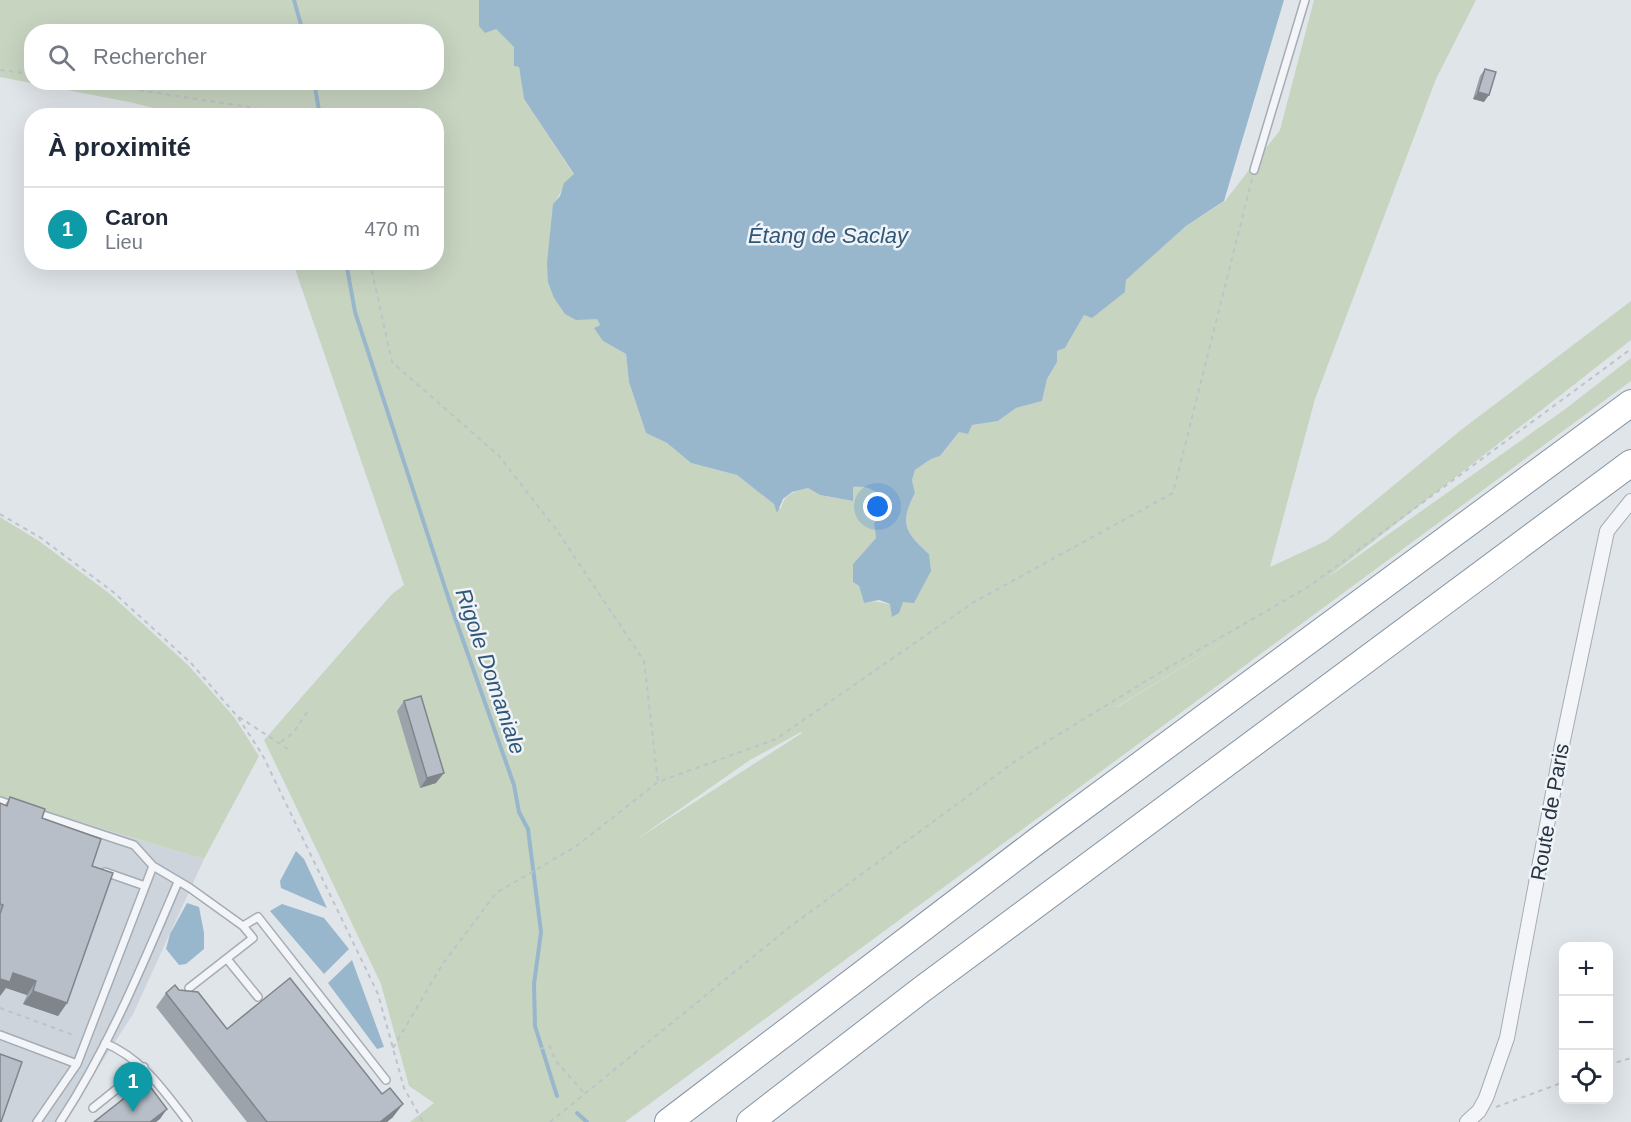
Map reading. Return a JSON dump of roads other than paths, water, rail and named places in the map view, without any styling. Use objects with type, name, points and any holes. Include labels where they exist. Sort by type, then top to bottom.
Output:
[{"type":"highway","points":[[668,1122],[1028,848],[1631,403]]},
{"type":"highway","points":[[750,1122],[921,990],[1631,463]]},
{"type":"street","name":"Route de Paris","points":[[1467,1122],[1479,1111],[1486,1098],[1507,1038],[1562,745],[1607,531],[1631,501]]},
{"type":"lane","points":[[1254,170],[1305,0]]},
{"type":"lane","points":[[0,801],[22,809]]},
{"type":"lane","points":[[34,812],[134,845],[153,866],[243,926],[253,938],[189,988]]},
{"type":"lane","points":[[37,1122],[77,1064],[153,866]]},
{"type":"lane","points":[[94,868],[145,886]]},
{"type":"lane","points":[[60,1122],[84,1086],[178,882]]},
{"type":"lane","points":[[243,926],[258,917],[386,1080]]},
{"type":"lane","points":[[227,959],[258,997]]},
{"type":"lane","points":[[0,1035],[77,1064]]},
{"type":"lane","points":[[105,1043],[124,1051],[144,1067],[188,1122]]},
{"type":"lane","points":[[93,1107],[144,1067]]},
{"type":"water","name":"Étang de Saclay","points":[[479,0],[1284,0],[1224,201],[1186,226],[1126,280],[1125,292],[1092,318],[1084,315],[1065,348],[1057,351],[1057,362],[1047,379],[1042,401],[1016,408],[998,421],[972,425],[968,434],[959,432],[940,456],[915,470],[912,480],[915,493],[907,513],[907,527],[914,540],[929,554],[931,571],[914,603],[903,602],[899,613],[892,617],[890,604],[879,600],[864,603],[859,586],[853,582],[853,564],[876,538],[874,523],[884,514],[886,503],[879,495],[868,488],[853,487],[853,501],[820,495],[808,488],[792,492],[783,499],[777,513],[774,504],[737,475],[691,463],[667,443],[646,433],[629,382],[626,354],[603,341],[594,328],[600,325],[597,319],[576,320],[565,314],[554,298],[548,282],[547,263],[553,204],[560,196],[564,183],[574,174],[524,99],[519,67],[514,66],[514,47],[496,29],[485,33],[479,26]]},
{"type":"water","points":[[296,851],[304,859],[327,908],[281,888],[280,881]]},
{"type":"water","points":[[187,903],[199,907],[204,933],[204,949],[186,964],[179,965],[166,949],[170,934]]},
{"type":"water","points":[[282,904],[324,918],[349,949],[324,974],[270,911]]},
{"type":"water","points":[[352,960],[384,1047],[377,1049],[328,983]]},
{"type":"waterway","name":"Rigole Domaniale","points":[[294,0],[301,24]]},
{"type":"waterway","name":"Rigole Domaniale","points":[[315,90],[319,108]]},
{"type":"waterway","name":"Rigole Domaniale","points":[[347,270],[355,312],[452,609],[514,785],[519,812],[528,829],[541,932],[534,984],[535,1026],[557,1096]]},
{"type":"waterway","name":"Rigole Domaniale","points":[[577,1113],[587,1122]]},
{"type":"place","name":"Caron","points":[[133,1112]]}]
